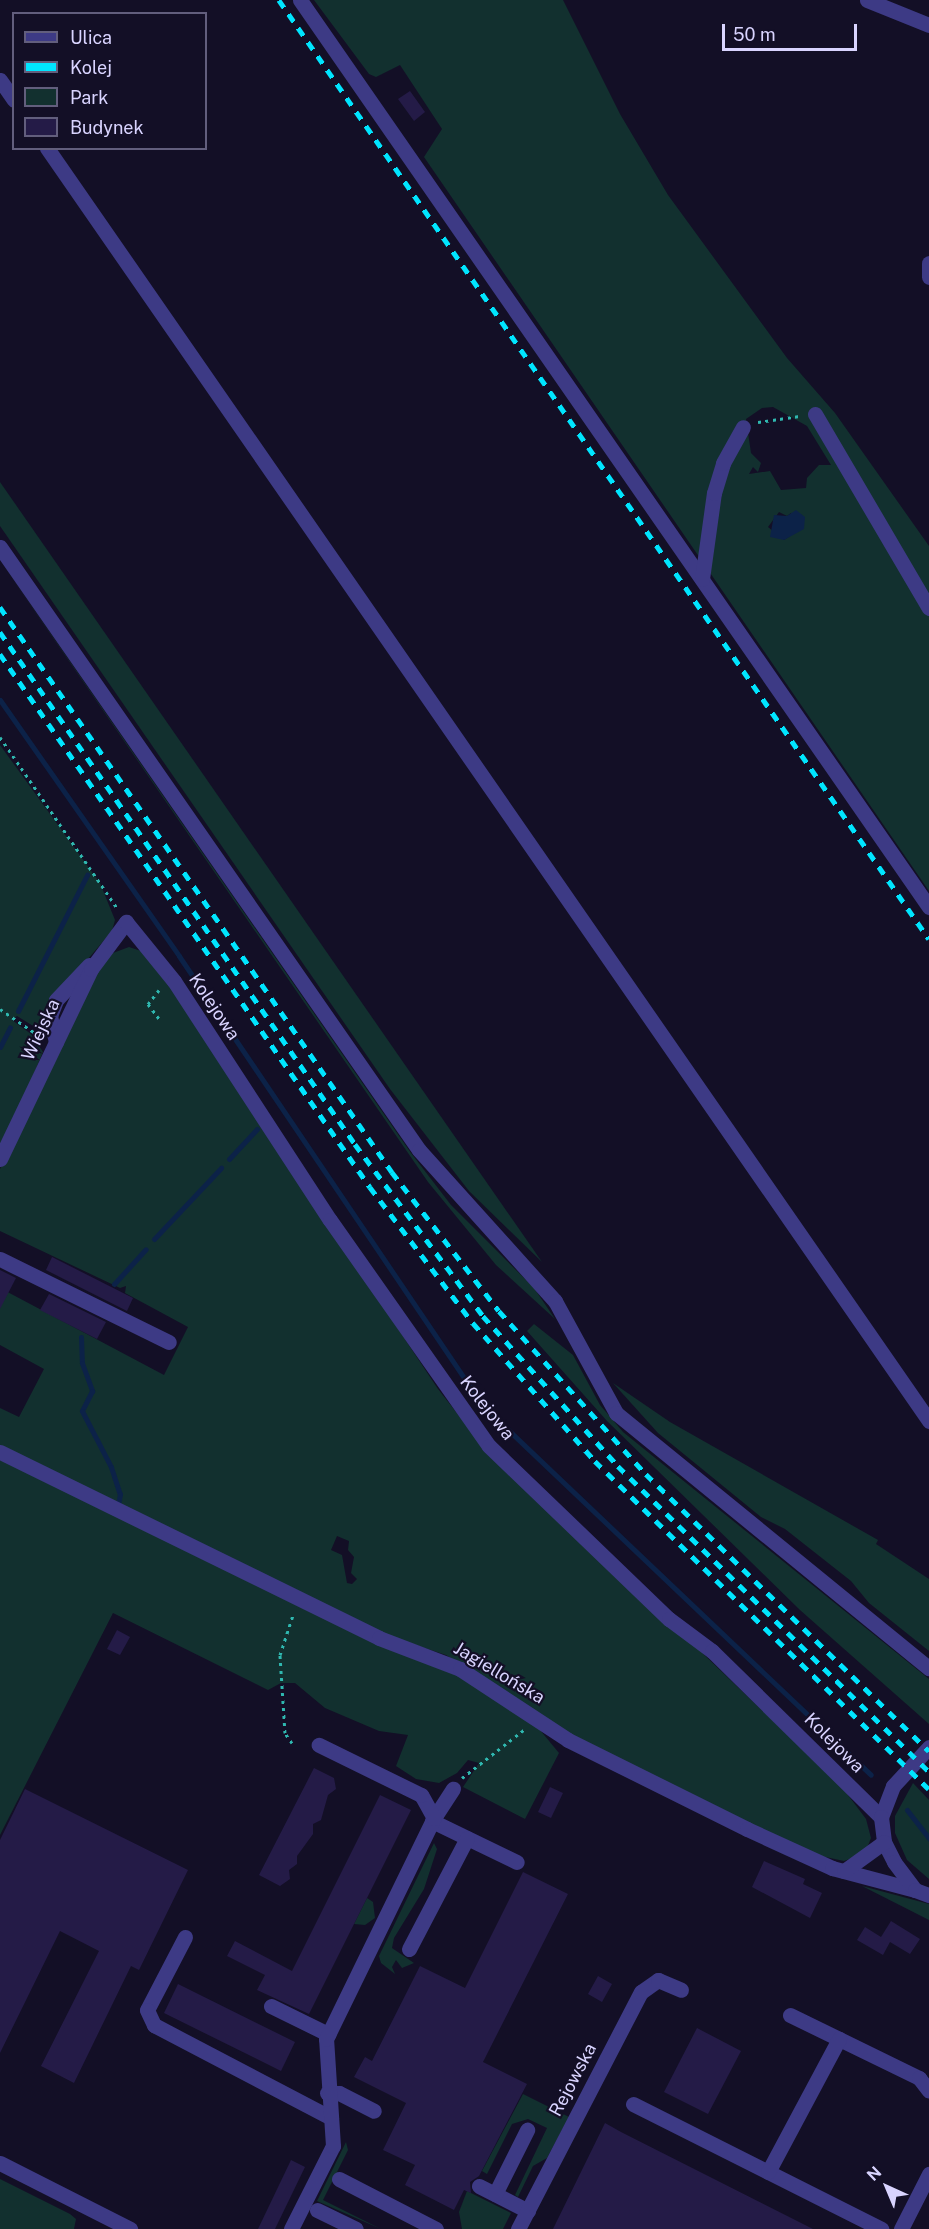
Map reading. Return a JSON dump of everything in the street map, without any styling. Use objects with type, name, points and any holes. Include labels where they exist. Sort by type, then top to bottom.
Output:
[{"type":"street","points":[[300,0],[929,907]]},
{"type":"street","points":[[867,0],[929,26]]},
{"type":"street","points":[[0,80],[12,97]]},
{"type":"street","points":[[48,150],[929,1421]]},
{"type":"street","points":[[929,263],[929,277]]},
{"type":"street","points":[[814,414],[929,608]]},
{"type":"street","points":[[702,579],[714,493],[723,463],[743,427]]},
{"type":"street","points":[[0,547],[413,1142],[452,1191],[555,1301],[616,1413],[929,1668]]},
{"type":"street","name":"Wiejska","points":[[0,1159],[55,1045],[82,978],[126,922]]},
{"type":"street","name":"Kolejowa","points":[[126,922],[174,981],[330,1220],[489,1446],[669,1619],[727,1665],[881,1817]]},
{"type":"street","points":[[109,944],[132,940],[147,948]]},
{"type":"street","points":[[0,1259],[169,1342]]},
{"type":"street","name":"Jagiellońska","points":[[0,1452],[299,1600],[460,1670],[539,1720],[645,1779],[844,1871],[922,1893]]},
{"type":"street","points":[[319,1745],[421,1795],[433,1819],[517,1862]]},
{"type":"street","points":[[922,1893],[884,1842],[881,1817],[886,1798],[898,1779],[929,1747]]},
{"type":"street","points":[[291,2229],[333,2145],[327,2093],[328,2034],[433,1819],[453,1789]]},
{"type":"street","points":[[409,1949],[467,1838]]},
{"type":"street","points":[[844,1871],[884,1842]]},
{"type":"street","points":[[185,1937],[147,2010],[154,2025],[331,2118]]},
{"type":"street","name":"Rejowska","points":[[518,2229],[641,1992],[658,1980],[681,1990]]},
{"type":"street","points":[[272,2006],[328,2034]]},
{"type":"street","points":[[790,2015],[919,2078],[929,2091]]},
{"type":"street","points":[[768,2172],[839,2039]]},
{"type":"street","points":[[327,2093],[339,2093],[374,2111]]},
{"type":"street","points":[[633,2104],[881,2229]]},
{"type":"street","points":[[495,2194],[527,2130]]},
{"type":"street","points":[[0,2163],[130,2229]]},
{"type":"street","points":[[901,2229],[929,2174]]},
{"type":"street","points":[[339,2180],[436,2229]]},
{"type":"street","points":[[479,2186],[528,2211]]},
{"type":"street","points":[[317,2210],[356,2229]]},
{"type":"path","points":[[743,427],[814,414]]},
{"type":"path","points":[[0,737],[103,883],[126,922]]},
{"type":"path","points":[[160,1020],[148,1004],[150,996],[174,981]]},
{"type":"path","points":[[0,1009],[55,1045]]},
{"type":"path","points":[[292,1743],[285,1733],[280,1655],[299,1600]]},
{"type":"path","points":[[453,1789],[470,1768],[539,1720]]},
{"type":"green space","points":[[314,0],[563,0],[620,114],[668,195],[787,358],[835,413],[929,546],[929,891],[424,157],[442,129],[400,65],[376,77],[369,74]],"holes":[[[773,407],[807,426],[831,465],[819,465],[807,478],[806,488],[781,490],[770,471],[749,474],[753,467],[758,472],[761,463],[751,453],[746,419],[762,408]],[[779,512],[787,516],[791,513],[790,536],[784,540],[768,527]]]},
{"type":"green space","points":[[0,482],[542,1262],[469,1191],[390,1089],[0,526]]},
{"type":"green space","points":[[0,561],[411,1153],[451,1205],[534,1288],[555,1319],[496,1265],[428,1182]]},
{"type":"green space","points":[[0,745],[100,883],[115,920],[112,931],[50,1003],[38,1029],[17,1016],[12,1020],[31,1034],[43,1052],[0,1153]]},
{"type":"green space","points":[[129,947],[144,952],[161,972],[438,1389],[471,1431],[842,1787],[866,1819],[871,1838],[865,1853],[844,1861],[816,1855],[600,1754],[446,1655],[379,1633],[0,1445],[0,1408],[19,1417],[44,1369],[0,1345],[0,1288],[164,1375],[188,1327],[125,1293],[126,1286],[120,1288],[0,1231],[0,1169],[105,956]],"holes":[[[337,1536],[349,1541],[348,1550],[354,1557],[351,1573],[357,1579],[352,1584],[347,1583],[342,1555],[331,1550]]]},
{"type":"green space","points":[[534,1324],[573,1355],[600,1405],[623,1432],[929,1679],[929,1724],[800,1610],[607,1421],[527,1331]]},
{"type":"green space","points":[[613,1383],[670,1422],[878,1540],[876,1544],[929,1579],[929,1651],[869,1603],[851,1581],[785,1529],[761,1517],[658,1433]]},
{"type":"green space","points":[[0,1460],[442,1664],[530,1718],[559,1753],[525,1819],[463,1787],[479,1763],[468,1760],[457,1773],[439,1783],[416,1779],[396,1766],[408,1735],[379,1731],[325,1708],[295,1683],[281,1683],[268,1690],[113,1613],[0,1835]]},
{"type":"green space","points":[[913,1783],[929,1800],[929,1879],[907,1860],[895,1833],[895,1816]]},
{"type":"green space","points":[[434,1843],[437,1849],[424,1889],[394,1938],[392,1948],[414,1963],[402,1968],[396,1960],[392,1967],[395,1974],[381,1963],[379,1956]]},
{"type":"green space","points":[[862,1886],[929,1904],[929,1920]]},
{"type":"green space","points":[[367,1898],[373,1902],[375,1918],[365,1925],[354,1924]]},
{"type":"green space","points":[[523,2094],[569,2117],[547,2158],[533,2166],[518,2197],[515,2195],[547,2128],[528,2119],[512,2124],[487,2174],[482,2171]]},
{"type":"green space","points":[[346,2142],[348,2150],[323,2200],[381,2229],[317,2201]]},
{"type":"green space","points":[[0,2179],[70,2214],[76,2219],[74,2229],[0,2229]]},
{"type":"green space","points":[[467,2191],[511,2213],[503,2229],[462,2229],[459,2212]]},
{"type":"water","points":[[796,510],[805,517],[804,529],[784,540],[770,537],[774,515],[787,516]]},
{"type":"building","points":[[410,91],[425,112],[414,121],[398,99]]},
{"type":"building","points":[[52,1257],[133,1298],[127,1311],[46,1270]]},
{"type":"building","points":[[0,1270],[16,1278],[0,1309]]},
{"type":"building","points":[[49,1294],[106,1322],[97,1339],[40,1310]]},
{"type":"building","points":[[117,1630],[130,1637],[120,1655],[107,1649]]},
{"type":"building","points":[[314,1768],[334,1778],[336,1789],[328,1795],[321,1820],[313,1824],[313,1834],[297,1856],[297,1864],[289,1870],[290,1879],[280,1886],[259,1875]]},
{"type":"building","points":[[550,1787],[563,1793],[551,1818],[538,1812]]},
{"type":"building","points":[[25,1789],[188,1870],[139,1970],[131,1966],[74,2083],[41,2066],[99,1951],[60,1931],[0,2053],[0,1840]]},
{"type":"building","points":[[380,1795],[411,1810],[309,2014],[257,1990],[265,1975],[227,1956],[235,1941],[292,1971]]},
{"type":"building","points":[[764,1861],[805,1879],[803,1884],[822,1893],[810,1918],[752,1887]]},
{"type":"building","points":[[523,1872],[568,1894],[483,2062],[527,2084],[479,2176],[470,2182],[471,2193],[464,2190],[454,2210],[405,2185],[415,2165],[383,2150],[406,2103],[354,2077],[365,2057],[372,2061],[420,1966],[465,1988]]},
{"type":"building","points":[[891,1921],[920,1939],[910,1954],[890,1942],[883,1955],[857,1940],[865,1927],[881,1937]]},
{"type":"building","points":[[598,1976],[612,1984],[602,2002],[588,1994]]},
{"type":"building","points":[[178,1984],[295,2042],[281,2071],[164,2013]]},
{"type":"building","points":[[697,2028],[741,2051],[708,2114],[664,2092]]},
{"type":"building","points":[[605,2123],[621,2132],[813,2229],[553,2229]]},
{"type":"building","points":[[291,2160],[305,2167],[275,2229],[258,2229]]},
{"type":"waterway","points":[[0,700],[179,956],[483,1406],[871,1775]]},
{"type":"waterway","points":[[18,1011],[87,875]]},
{"type":"waterway","points":[[0,1047],[10,1027]]},
{"type":"waterway","points":[[229,1159],[257,1129]]},
{"type":"waterway","points":[[154,1239],[221,1168]]},
{"type":"waterway","points":[[114,1284],[146,1249]]},
{"type":"waterway","points":[[81,1337],[82,1363],[92,1391],[82,1411],[111,1467],[120,1494],[118,1505]]},
{"type":"waterway","points":[[907,1810],[929,1838]]},
{"type":"railway","points":[[279,0],[929,939]]},
{"type":"railway","points":[[0,607],[392,1172],[499,1311],[646,1474],[929,1751]]},
{"type":"railway","points":[[0,632],[355,1144],[483,1316],[618,1466],[929,1772]]},
{"type":"railway","points":[[0,654],[370,1187],[473,1323],[595,1461],[929,1789]]}]
